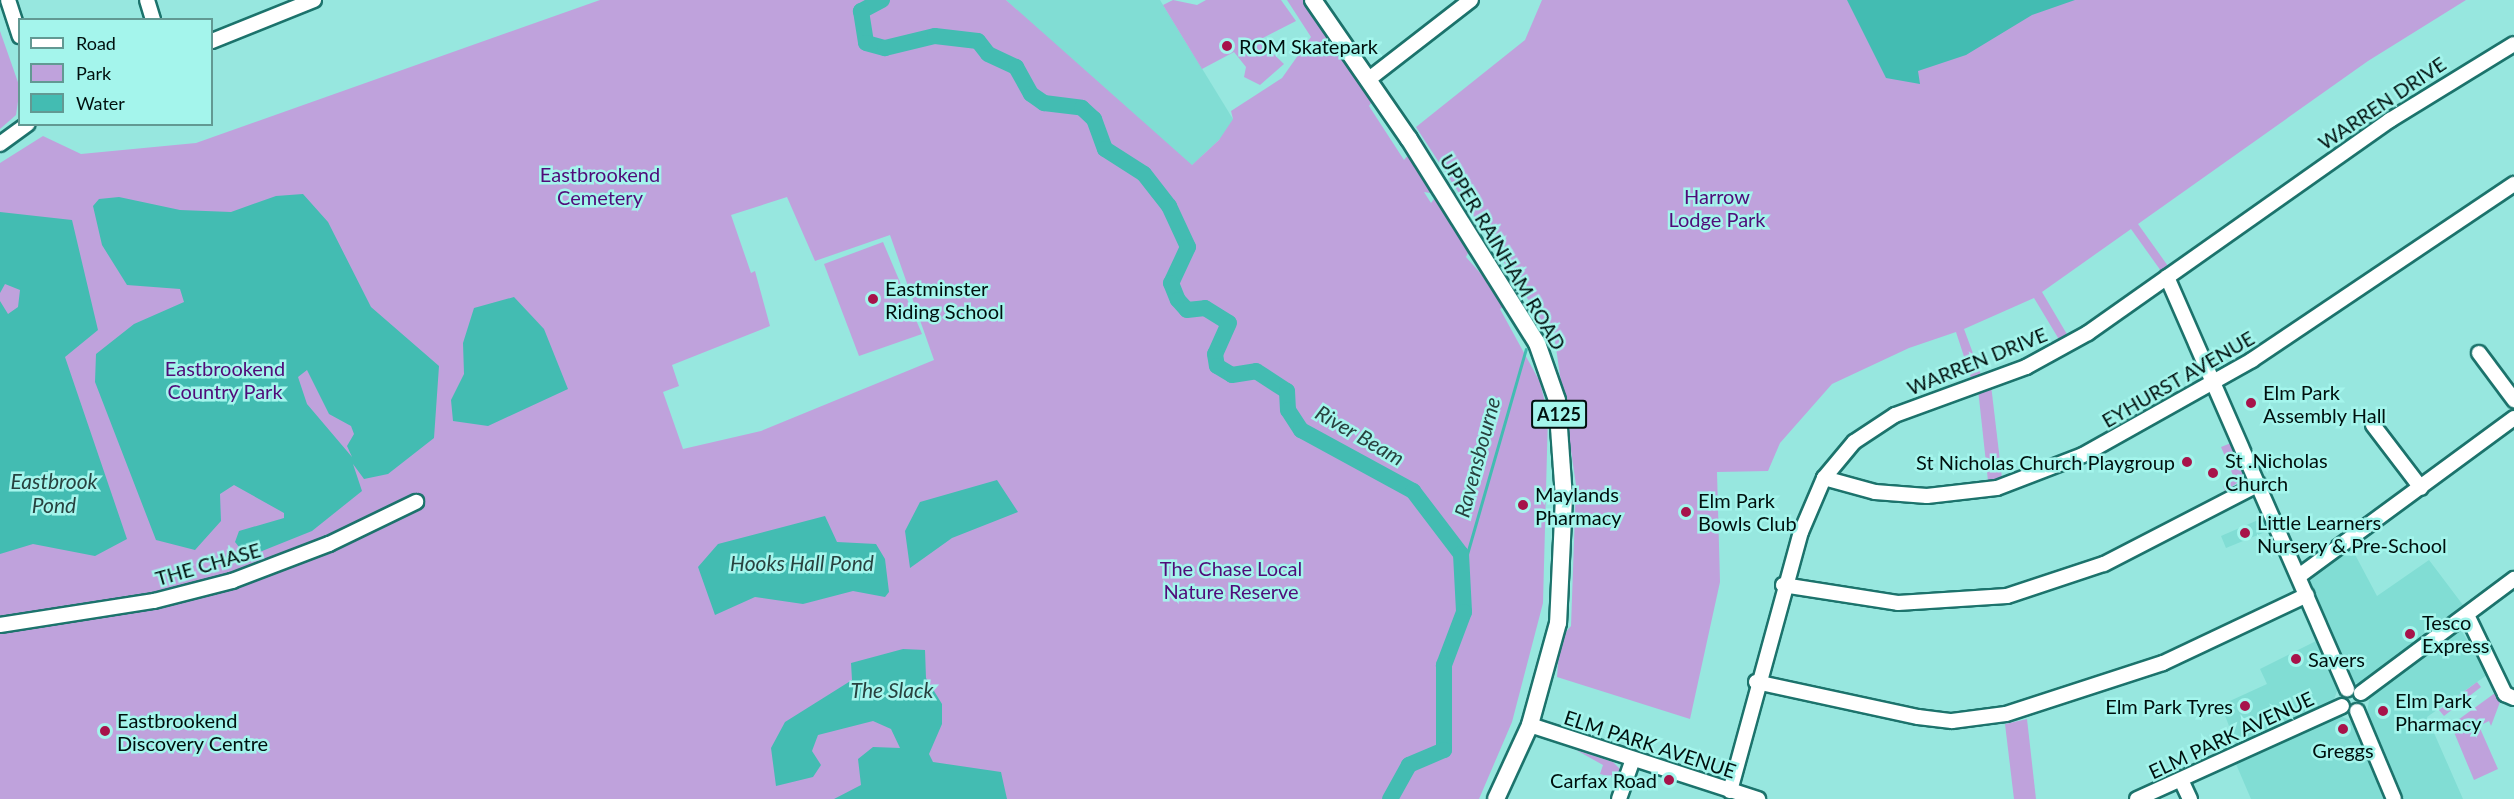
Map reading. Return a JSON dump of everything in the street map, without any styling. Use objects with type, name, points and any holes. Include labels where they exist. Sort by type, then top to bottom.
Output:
[{"type":"main road","name":"UPPER RAINHAM ROAD","points":[[1312,0],[1369,79],[1538,343],[1557,400],[1564,478],[1562,576],[1558,623],[1530,725],[1496,799]]},
{"type":"street","points":[[8,0],[18,30]]},
{"type":"street","points":[[147,0],[152,18]]},
{"type":"street","points":[[213,41],[314,0]]},
{"type":"street","points":[[1369,79],[1471,0]]},
{"type":"street","name":"WARREN DRIVE","points":[[1730,791],[1756,682],[1783,585],[1824,478],[1870,429],[1913,407],[2026,367],[2088,333],[2448,81],[2514,44]]},
{"type":"street","points":[[0,144],[25,126]]},
{"type":"street","name":"EYHURST AVENUE","points":[[1824,478],[1875,492],[1927,496],[1997,488],[2083,455],[2215,382],[2514,184]]},
{"type":"street","points":[[2167,277],[2215,382],[2347,689],[2342,706],[2357,711],[2391,793]]},
{"type":"street","points":[[2479,352],[2514,400]]},
{"type":"street","points":[[2299,576],[2514,418]]},
{"type":"street","points":[[2373,426],[2421,488]]},
{"type":"street","points":[[1783,585],[1898,603],[2007,596],[2104,564],[2259,484]]},
{"type":"street","name":"THE CHASE","points":[[0,625],[154,601],[232,581],[329,544],[416,502]]},
{"type":"street","points":[[2361,693],[2514,579]]},
{"type":"street","points":[[1756,682],[1918,717],[1952,721],[2006,714],[2163,663],[2307,595]]},
{"type":"street","points":[[2467,615],[2505,694],[2514,698]]},
{"type":"street","points":[[2347,689],[2361,693]]},
{"type":"street","points":[[2357,711],[2363,703],[2361,693]]},
{"type":"street","name":"ELM PARK AVENUE","points":[[2137,799],[2182,782],[2342,706]]},
{"type":"street","name":"ELM PARK AVENUE","points":[[1530,725],[1758,799]]},
{"type":"street","points":[[1619,799],[1633,759]]},
{"type":"street","points":[[2182,782],[2190,799]]},
{"type":"shaded area","points":[[1006,0],[1160,0],[1236,124],[1189,168]]},
{"type":"shaded area","name":"Little Learners Nursery & Pre-School","points":[[2265,517],[2270,530],[2226,548],[2221,536]]},
{"type":"shaded area","points":[[2351,547],[2377,596],[2429,560],[2466,609],[2364,685],[2350,682],[2308,585],[2309,578]]},
{"type":"shaded area","points":[[2460,628],[2487,675],[2427,717],[2463,799],[2401,799],[2366,719],[2370,694]]},
{"type":"shaded area","points":[[2320,639],[2339,686],[2332,705],[2237,747],[2221,705],[2267,684],[2260,669]]},
{"type":"shaded area","points":[[2338,715],[2354,722],[2388,799],[2251,799],[2236,764]]},
{"type":"green space","points":[[600,0],[1006,0],[1192,165],[1219,140],[1233,119],[1231,111],[1282,78],[1311,37],[1287,0],[1304,0],[1330,38],[1318,55],[1339,42],[1375,97],[1369,106],[1404,160],[1409,154],[1436,194],[1424,192],[1431,203],[1438,194],[1471,247],[1466,257],[1496,291],[1504,306],[1500,309],[1540,382],[1548,415],[1543,603],[1512,722],[1479,799],[0,799],[0,163],[43,136],[81,154],[196,143]],"holes":[[[787,197],[815,261],[890,235],[934,360],[761,431],[683,449],[663,392],[679,386],[672,365],[770,326],[755,271],[751,273],[731,215]]]},
{"type":"green space","name":"ROM Skatepark","points":[[1173,0],[1197,5],[1206,0],[1281,0],[1296,21],[1259,40],[1284,64],[1260,85],[1244,77],[1246,67],[1234,52],[1202,69],[1163,5]]},
{"type":"green space","name":"Harrow Lodge Park","points":[[1542,0],[2466,0],[2368,61],[2138,224],[2168,266],[2161,271],[2131,229],[2042,292],[2068,336],[2060,341],[2034,298],[1964,329],[1981,375],[1971,378],[1956,332],[1909,348],[1832,384],[1780,443],[1768,471],[1717,472],[1720,582],[1690,719],[1557,677],[1560,639],[1571,626],[1576,485],[1555,341],[1416,127],[1525,40]]},
{"type":"green space","points":[[0,31],[18,82],[18,102],[16,115],[0,129]]},
{"type":"green space","name":"Eastminster Riding School","points":[[883,242],[922,334],[859,356],[824,264]]},
{"type":"green space","points":[[1991,385],[2002,478],[1988,481],[1978,389]]},
{"type":"green space","points":[[2231,443],[2246,476],[2225,492],[2223,486],[2235,480],[2221,447]]},
{"type":"green space","points":[[2477,682],[2481,687],[2444,716],[2439,710]]},
{"type":"green space","points":[[2495,693],[2500,702],[2491,726],[2489,721],[2479,726],[2498,769],[2474,780],[2451,725]]},
{"type":"green space","points":[[2027,719],[2036,799],[2014,799],[2005,724]]},
{"type":"green space","points":[[1576,750],[1613,762],[1620,769],[1619,779],[1600,774],[1603,765]]},
{"type":"water","points":[[1847,0],[2075,0],[2032,15],[1966,55],[1918,71],[1920,84],[1886,78]]},
{"type":"water","points":[[303,194],[328,222],[371,307],[439,366],[434,438],[388,474],[364,479],[353,464],[362,491],[312,531],[247,557],[235,542],[239,531],[284,518],[284,513],[234,485],[220,494],[221,521],[195,550],[156,540],[95,382],[96,354],[134,324],[184,302],[180,289],[127,285],[102,245],[93,206],[99,199],[119,197],[180,210],[231,212],[276,196]],"holes":[[[307,370],[329,414],[351,426],[354,434],[347,446],[352,457],[307,404],[298,377]]]},
{"type":"water","name":"Eastbrook Pond","points":[[0,212],[72,220],[98,330],[65,357],[127,539],[95,556],[33,544],[0,554],[0,301],[8,314],[18,307],[20,290],[5,284],[0,293]]},
{"type":"water","points":[[514,297],[544,329],[568,389],[488,426],[453,421],[451,400],[464,374],[463,343],[474,308]]},
{"type":"water","points":[[997,480],[1018,512],[952,538],[910,568],[905,531],[920,502]]},
{"type":"water","name":"Hooks Hall Pond","points":[[825,516],[837,542],[876,544],[885,559],[889,592],[885,597],[853,591],[803,604],[755,597],[715,615],[698,567],[718,544]]},
{"type":"water","name":"The Slack","points":[[903,649],[925,650],[926,678],[942,704],[942,724],[929,754],[933,762],[1001,772],[1007,799],[834,799],[861,785],[858,759],[873,747],[900,748],[891,729],[873,721],[818,735],[812,751],[821,765],[813,777],[776,786],[771,748],[785,722],[852,680],[851,663]]},
{"type":"waterway","name":"River Beam","points":[[882,0],[861,11],[866,43],[885,48],[935,36],[978,41],[988,54],[1016,67],[1031,94],[1044,103],[1082,108],[1094,119],[1105,149],[1144,174],[1169,206],[1188,247],[1171,283],[1178,300],[1187,310],[1205,308],[1229,323],[1215,354],[1217,366],[1232,375],[1256,371],[1287,391],[1288,410],[1301,430],[1413,491],[1461,554],[1464,612],[1444,665],[1444,750],[1409,765],[1390,799]]},
{"type":"waterway","name":"Ravensbourne","points":[[1461,575],[1526,349]]},
{"type":"place","name":"ROM Skatepark","points":[[1227,46]]},
{"type":"place","name":"Eastminster Riding School","points":[[873,299]]},
{"type":"place","name":"Elm Park Assembly Hall","points":[[2251,403]]},
{"type":"place","name":"St Nicholas Church Playgroup","points":[[2187,462]]},
{"type":"place","name":"St .Nicholas Church","points":[[2213,473]]},
{"type":"place","name":"Maylands Pharmacy","points":[[1523,505]]},
{"type":"place","name":"Elm Park Bowls Club","points":[[1686,512]]},
{"type":"place","name":"Little Learners Nursery & Pre-School","points":[[2245,533]]},
{"type":"place","name":"Tesco Express","points":[[2410,634]]},
{"type":"place","name":"Savers","points":[[2296,659]]},
{"type":"place","name":"Elm Park Tyres","points":[[2245,706]]},
{"type":"place","name":"Elm Park Pharmacy","points":[[2383,711]]},
{"type":"place","name":"Greggs","points":[[2343,729]]},
{"type":"place","name":"Eastbrookend Discovery Centre","points":[[105,731]]},
{"type":"place","name":"Carfax Road","points":[[1669,780]]},
{"type":"park label","name":"Eastbrookend Cemetery","points":[[600,186]]},
{"type":"park label","name":"Eastbrookend Country Park","points":[[225,380]]},
{"type":"park label","name":"The Chase Local Nature Reserve","points":[[1231,580]]}]
